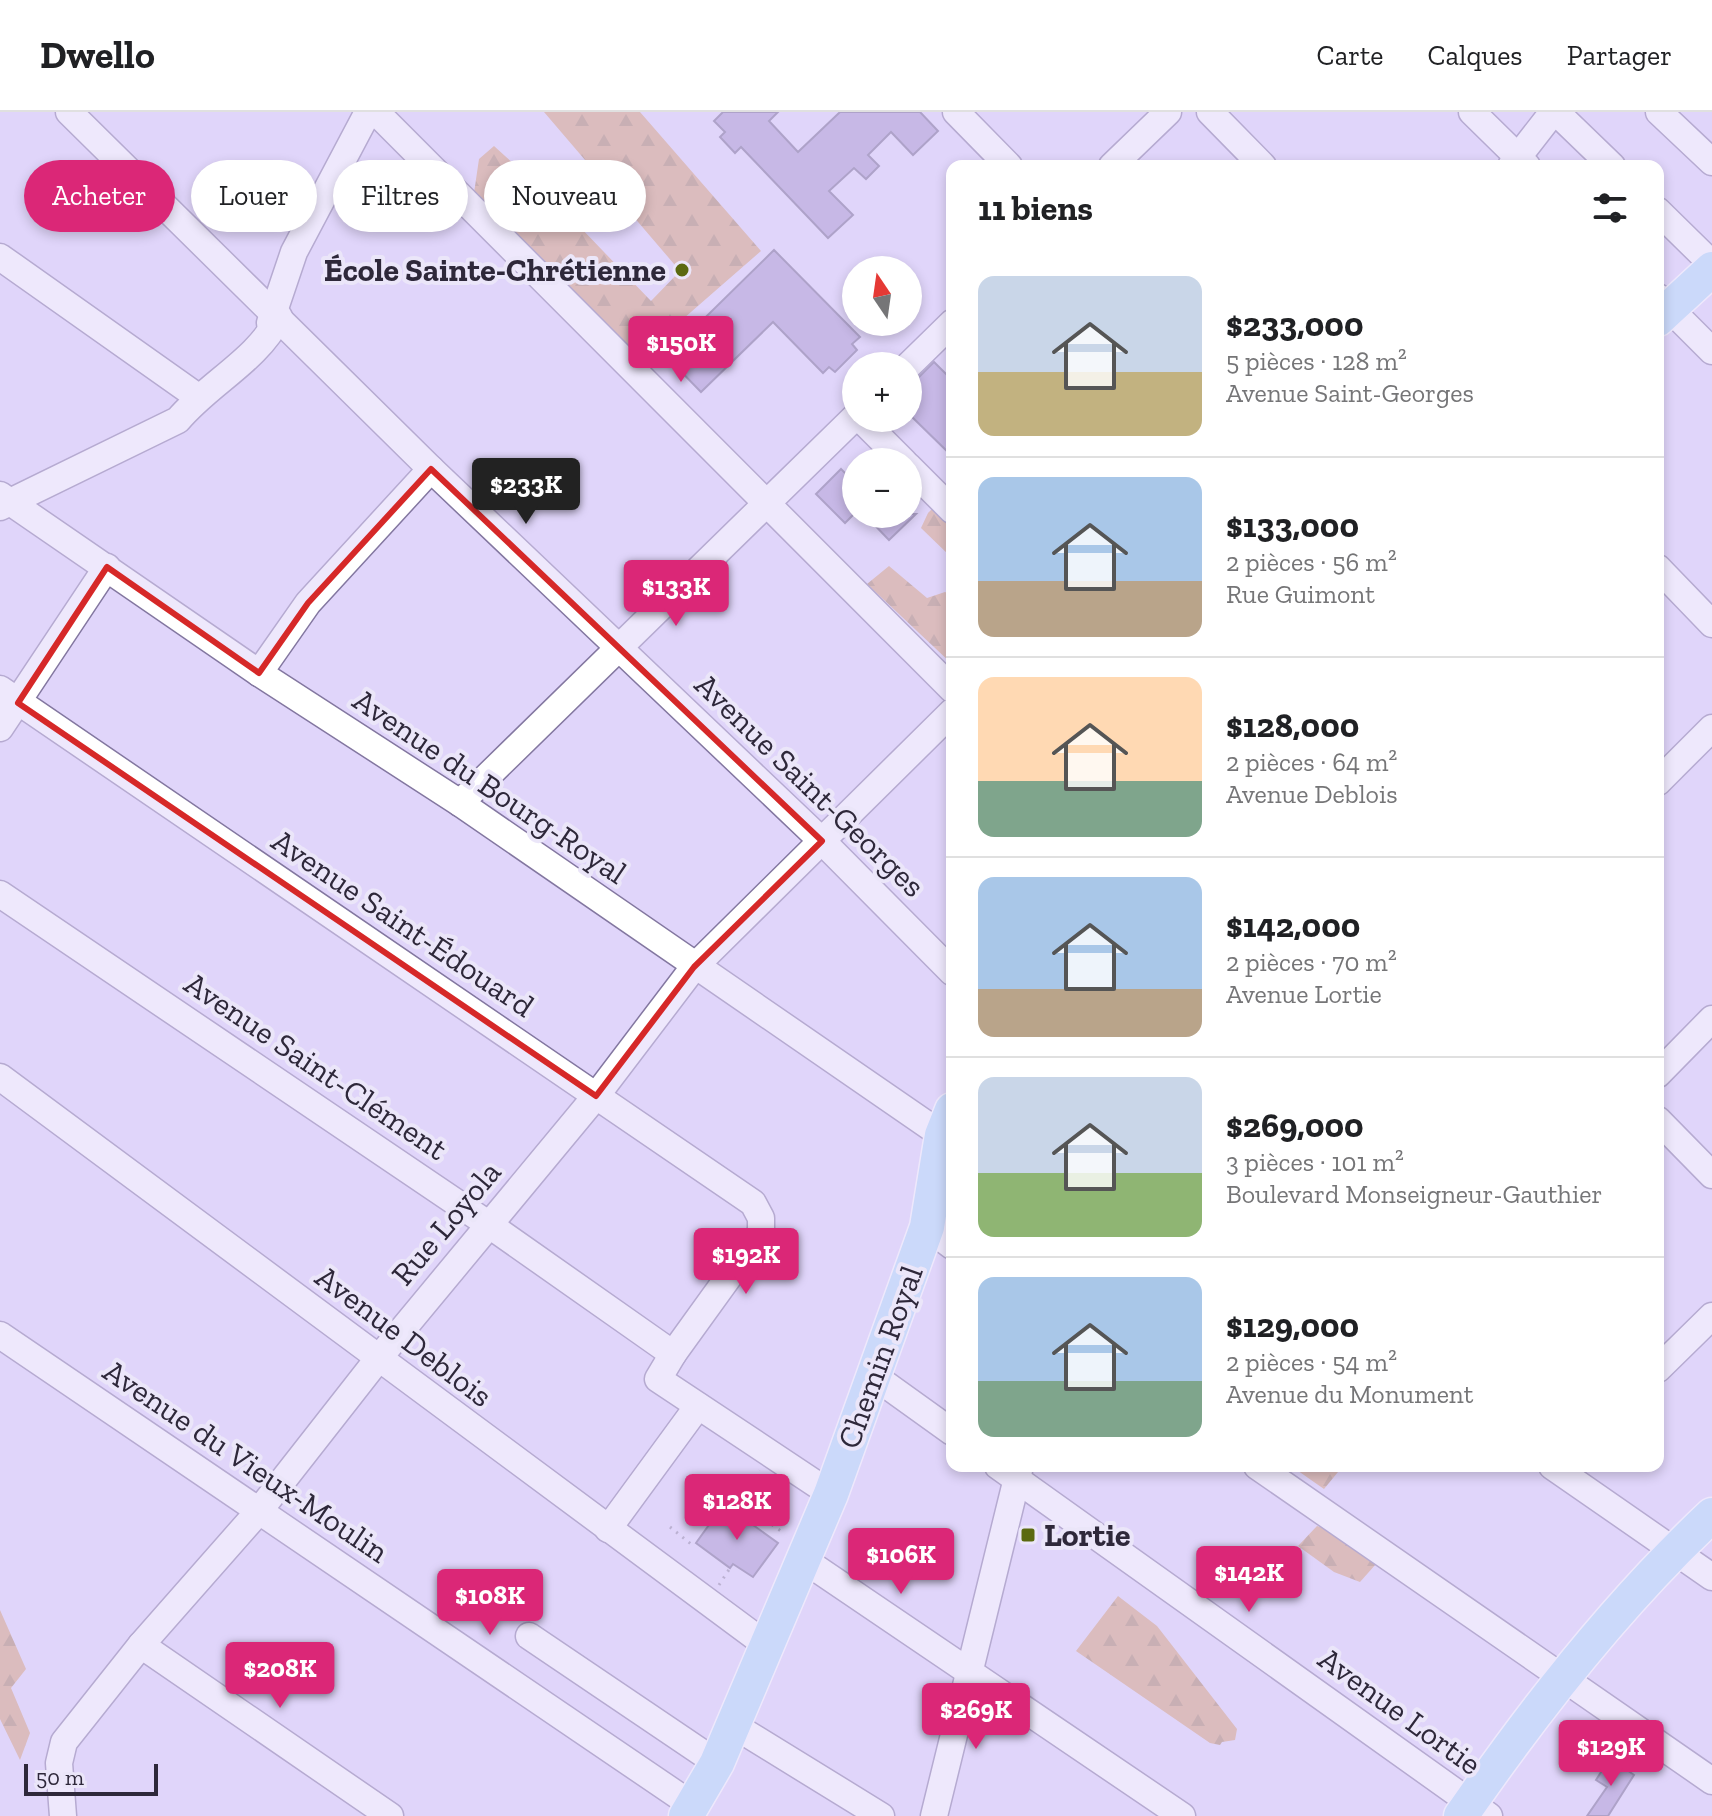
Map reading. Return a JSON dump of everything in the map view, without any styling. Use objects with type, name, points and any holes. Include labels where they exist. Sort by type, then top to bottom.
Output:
[{"type":"main road","points":[[1664,306],[1712,266]]},
{"type":"main road","name":"Chemin Royal","points":[[689,1811],[717,1763],[769,1647],[831,1494],[874,1376],[939,1236],[946,1136]]},
{"type":"main road","points":[[1473,1812],[1564,1679],[1675,1550],[1712,1515]]},
{"type":"street","name":"Avenue Saint-Georges","points":[[69,112],[273,322],[822,841],[946,966]]},
{"type":"street","points":[[5,502],[178,420],[273,322],[294,252],[368,112]]},
{"type":"street","points":[[376,112],[946,683]]},
{"type":"street","points":[[956,112],[1003,160]]},
{"type":"street","points":[[1118,160],[1168,112]]},
{"type":"street","points":[[1210,112],[1257,160]]},
{"type":"street","points":[[1472,112],[1516,160]]},
{"type":"street","points":[[1521,160],[1554,112],[1606,160]]},
{"type":"street","points":[[1659,112],[1712,162]]},
{"type":"street","points":[[1664,217],[1712,266]]},
{"type":"street","points":[[0,257],[198,397]]},
{"type":"street","points":[[1664,310],[1712,351]]},
{"type":"street","points":[[922,352],[946,329]]},
{"type":"street","points":[[460,803],[842,432]]},
{"type":"street","points":[[873,432],[890,448]]},
{"type":"street","points":[[259,673],[308,603],[431,469]]},
{"type":"street","points":[[922,480],[946,504]]},
{"type":"street","name":"Avenue du Bourg-Royal","points":[[5,502],[107,567],[259,673],[460,803],[694,967],[946,1121]]},
{"type":"street","points":[[0,728],[9,696],[107,567]]},
{"type":"street","points":[[1664,574],[1712,624]]},
{"type":"street","name":"Avenue Saint-Édouard","points":[[9,696],[753,1203],[761,1218],[761,1232],[673,1354]]},
{"type":"street","name":"Rue Loyola","points":[[63,1816],[59,1763],[64,1742],[141,1645],[259,1511],[378,1359],[596,1096],[694,967],[946,718]]},
{"type":"street","points":[[1664,776],[1712,728]]},
{"type":"street","name":"Avenue Saint-Clément","points":[[0,894],[488,1224],[673,1354]]},
{"type":"street","points":[[1664,1068],[1712,1019]]},
{"type":"street","name":"Avenue Deblois","points":[[0,1077],[769,1647]]},
{"type":"street","points":[[1664,1126],[1712,1175]]},
{"type":"street","points":[[1664,1363],[1712,1316]]},
{"type":"street","name":"Avenue du Vieux-Moulin","points":[[0,1335],[259,1511],[689,1811]]},
{"type":"street","points":[[673,1354],[658,1379],[831,1494]]},
{"type":"street","points":[[874,1376],[946,1428]]},
{"type":"street","points":[[608,1529],[698,1406]]},
{"type":"street","points":[[934,1816],[969,1673],[1011,1472]]},
{"type":"street","name":"Avenue Lortie","points":[[1014,1472],[1473,1812]]},
{"type":"street","points":[[1266,1472],[1712,1781]]},
{"type":"street","points":[[1563,1472],[1712,1577]]},
{"type":"street","points":[[806,1555],[969,1673],[1182,1816]]},
{"type":"street","points":[[529,1636],[717,1763]]},
{"type":"street","points":[[141,1645],[390,1816]]},
{"type":"street","points":[[733,1725],[881,1816]]},
{"type":"path","points":[[731,1509],[771,1455]]},
{"type":"path","points":[[707,1478],[806,1555]]},
{"type":"path","points":[[670,1527],[691,1544]]},
{"type":"highlighted area","points":[[431,469],[822,841],[694,967],[596,1096],[18,703],[107,567],[259,673],[308,603]]},
{"type":"green space","points":[[544,112],[640,112],[761,251],[629,366],[509,232],[585,232],[651,301],[680,271],[646,231],[646,160],[585,160]]},
{"type":"green space","points":[[494,146],[510,160],[484,160],[484,204],[474,193],[479,159]]},
{"type":"green space","points":[[946,495],[946,552],[922,526],[928,513]]},
{"type":"green space","points":[[889,566],[927,598],[946,592],[946,658],[867,584]]},
{"type":"green space","points":[[1300,1472],[1338,1472],[1324,1489]]},
{"type":"green space","points":[[1317,1526],[1340,1533],[1376,1564],[1360,1582],[1334,1572],[1298,1546]]},
{"type":"green space","points":[[1118,1596],[1157,1626],[1237,1729],[1235,1740],[1220,1745],[1210,1743],[1076,1651]]},
{"type":"green space","points":[[0,1610],[26,1669],[11,1688],[30,1733],[20,1760],[0,1719]]},
{"type":"building","points":[[723,112],[778,112],[769,121],[798,152],[840,112],[920,112],[938,131],[913,155],[891,132],[868,155],[879,166],[866,179],[854,168],[829,191],[853,215],[828,238],[741,147],[735,153],[720,137],[725,132],[714,121]]},
{"type":"building","points":[[774,250],[842,319],[842,336],[860,337],[852,344],[857,350],[855,352],[842,352],[842,365],[835,372],[829,367],[823,373],[773,322],[701,392],[666,356]]},
{"type":"building","points":[[934,362],[946,374],[946,450],[922,427],[922,374]]},
{"type":"building","points":[[842,470],[842,520],[816,494]]},
{"type":"building","points":[[877,528],[901,528],[889,540]]},
{"type":"building","points":[[724,1504],[778,1543],[753,1577],[733,1564],[730,1568],[696,1543]]},
{"type":"building","points":[[1610,1758],[1634,1775],[1608,1816],[1587,1816],[1607,1787],[1596,1780]]},
{"type":"place","name":"École Sainte-Chrétienne","points":[[682,270]]},
{"type":"place","name":"Lortie","points":[[1028,1535]]}]
